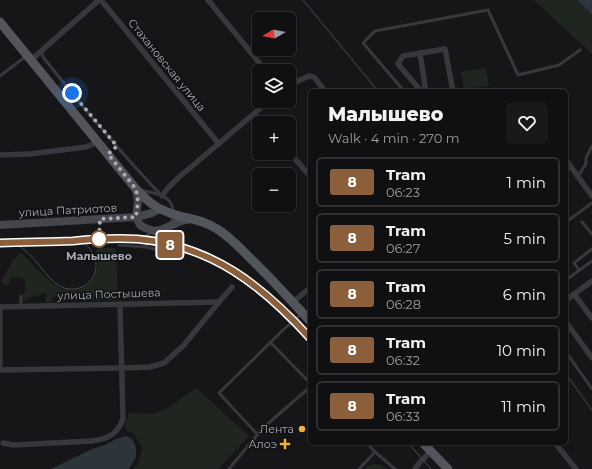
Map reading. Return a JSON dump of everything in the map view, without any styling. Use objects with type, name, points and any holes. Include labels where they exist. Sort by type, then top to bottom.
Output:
[{"type":"main road","points":[[0,22],[136,189],[145,198],[160,209],[205,222],[227,236],[258,266],[308,319]]},
{"type":"main road","points":[[136,189],[138,201],[136,217],[140,224],[150,230],[161,230],[174,223],[194,219]]},
{"type":"main road","name":"улица Патриотов","points":[[0,225],[136,217],[152,213],[160,209]]},
{"type":"main road","points":[[426,445],[448,469]]},
{"type":"street","points":[[29,58],[40,52],[100,0]]},
{"type":"street","name":"Стахановская улица","points":[[100,0],[218,144]]},
{"type":"street","points":[[208,0],[260,64]]},
{"type":"street","points":[[420,89],[398,64],[403,56],[445,49],[453,89]]},
{"type":"street","points":[[420,53],[426,86],[424,89]]},
{"type":"street","points":[[296,82],[309,76],[314,77],[323,89]]},
{"type":"street","points":[[162,196],[166,189],[178,178],[261,108]]},
{"type":"street","points":[[0,155],[30,154],[86,147],[98,142]]},
{"type":"street","points":[[296,160],[308,174]]},
{"type":"street","points":[[568,163],[592,196]]},
{"type":"street","points":[[568,298],[592,281]]},
{"type":"street","points":[[0,370],[150,367],[164,363],[183,346],[232,287]]},
{"type":"street","points":[[293,302],[308,290]]},
{"type":"street","points":[[574,294],[591,315]]},
{"type":"street","name":"улица Постышева","points":[[0,307],[218,302]]},
{"type":"street","points":[[1,443],[12,446],[92,441],[110,437],[116,432],[123,419],[120,304]]},
{"type":"street","points":[[568,325],[592,358]]},
{"type":"street","points":[[558,445],[576,469]]},
{"type":"street","points":[[415,469],[431,451]]},
{"type":"lane","points":[[402,89],[363,43],[375,30],[488,10],[518,75],[559,65],[580,50]]},
{"type":"lane","points":[[40,52],[81,105],[162,196]]},
{"type":"lane","points":[[0,76],[29,58]]},
{"type":"lane","points":[[108,154],[117,146]]},
{"type":"lane","points":[[578,176],[586,164],[586,158],[592,146]]},
{"type":"lane","points":[[136,189],[168,199],[173,207],[173,214],[172,221],[167,228]]},
{"type":"lane","points":[[568,221],[592,203]]},
{"type":"lane","points":[[582,222],[592,234]]},
{"type":"lane","points":[[146,247],[150,230]]},
{"type":"lane","points":[[119,245],[146,247],[174,254]]},
{"type":"lane","points":[[579,270],[574,263],[592,249]]},
{"type":"lane","points":[[568,278],[592,261]]},
{"type":"lane","points":[[21,296],[21,306]]},
{"type":"lane","points":[[0,307],[0,370]]},
{"type":"lane","points":[[257,434],[219,393],[270,342],[302,313]]},
{"type":"lane","points":[[270,342],[308,381]]},
{"type":"lane","points":[[568,355],[592,390]]},
{"type":"lane","points":[[229,469],[257,434],[308,389]]},
{"type":"lane","points":[[369,445],[395,469]]},
{"type":"lane","points":[[359,469],[375,452]]},
{"type":"shaded area","points":[[534,0],[592,0],[592,54],[590,52]]},
{"type":"shaded area","points":[[577,0],[592,0],[592,14]]},
{"type":"shaded area","points":[[486,68],[489,86],[464,89],[461,72]]},
{"type":"shaded area","points":[[98,248],[116,248],[118,300],[66,301],[54,296],[52,298],[52,302],[49,303],[45,300],[47,296],[45,293],[27,299],[26,301],[22,296],[25,292],[25,280],[19,277],[11,278],[9,284],[6,286],[3,284],[2,281],[12,262],[20,252],[54,285],[66,290],[80,289],[91,281],[96,273],[98,262],[96,252]]},
{"type":"shaded area","points":[[196,388],[249,436],[218,469],[133,469],[138,464],[142,448],[135,435],[126,430],[125,426],[129,413],[153,414],[168,408]]},
{"type":"shaded area","points":[[126,436],[131,438],[135,444],[136,450],[136,457],[129,469],[51,469],[92,449]]},
{"type":"shaded area","points":[[374,464],[381,465],[387,469],[365,469]]},
{"type":"waterway","points":[[303,0],[376,89]]},
{"type":"waterway","points":[[568,377],[592,410]]},
{"type":"tram line","points":[[0,243],[136,239],[166,244],[188,250],[209,258],[246,279],[279,306],[308,336]]},
{"type":"tram line","name":"8","points":[[0,243],[137,239],[162,243],[193,251],[229,268],[249,281],[265,293],[308,336]]},
{"type":"tram line","points":[[14,244],[29,254],[54,282],[68,289],[86,285],[92,279],[96,271],[96,262],[93,254],[87,246],[78,240]]},
{"type":"tram line","points":[[410,445],[431,469]]},
{"type":"place","name":"Малышево","points":[[99,239]]},
{"type":"place","name":"Лента","points":[[302,429]]},
{"type":"place","name":"Алоэ","points":[[285,444]]},
{"type":"route","points":[[72,93],[117,146],[108,154],[136,189],[138,201],[136,217],[100,219],[99,239]]}]
